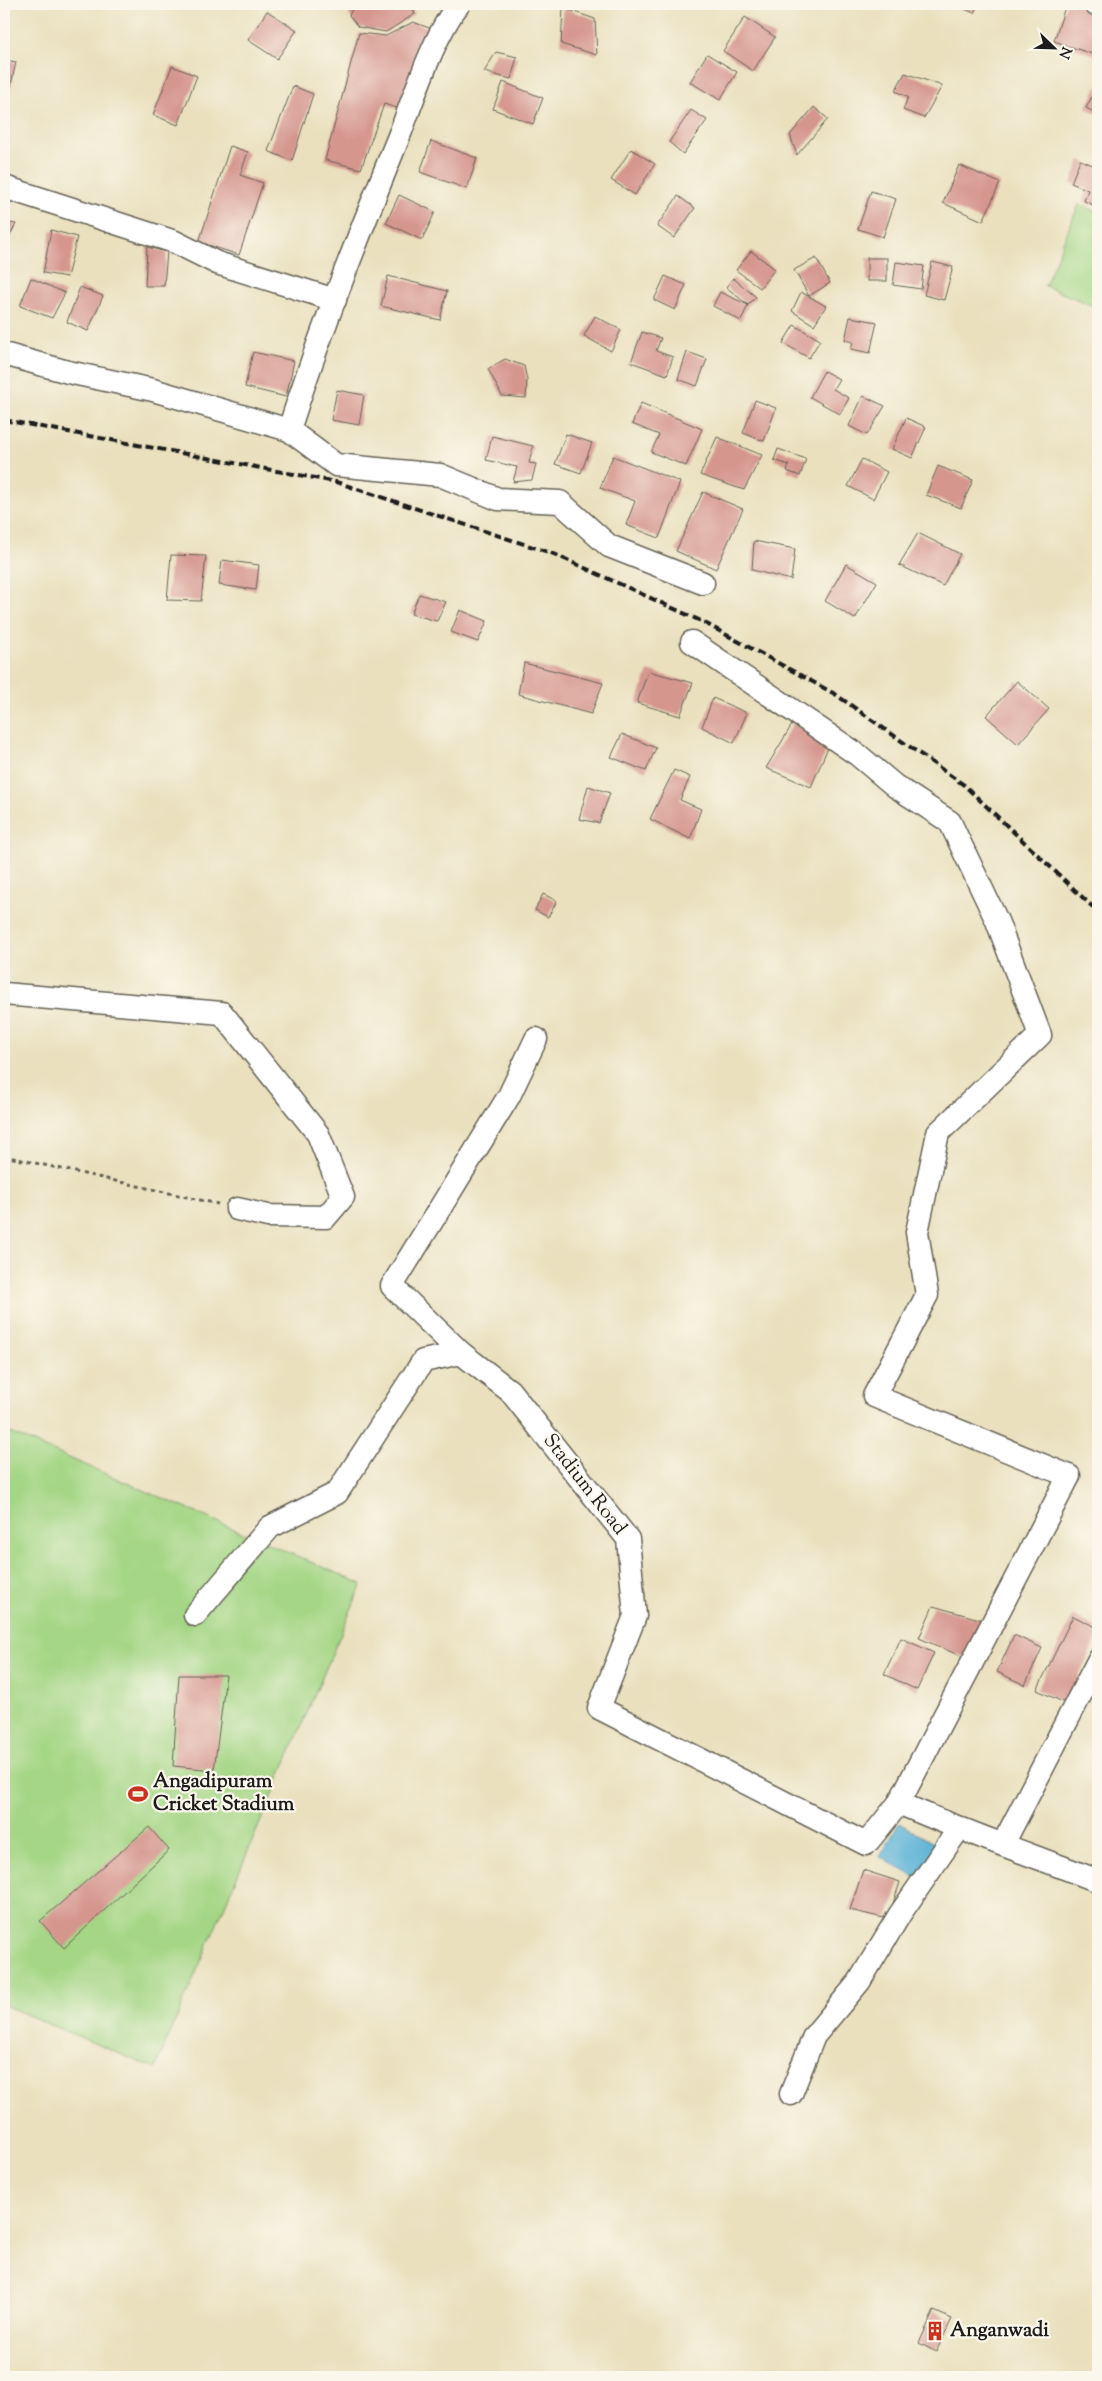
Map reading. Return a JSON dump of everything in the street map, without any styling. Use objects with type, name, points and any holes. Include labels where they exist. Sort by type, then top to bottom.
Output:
[{"type":"street","points":[[289,430],[309,367],[422,77],[451,14],[459,4]]},
{"type":"street","points":[[4,187],[175,242],[217,263],[335,300]]},
{"type":"street","points":[[4,354],[68,372],[152,390],[289,430],[336,465],[440,475],[498,499],[560,502],[609,546],[703,583]]},
{"type":"street","points":[[692,642],[858,755],[895,786],[950,822],[997,921],[1040,1034],[938,1133],[917,1232],[927,1295],[874,1396],[1069,1476],[898,1803],[958,1830],[1003,1844],[1098,1882]]},
{"type":"street","points":[[4,994],[222,1013],[318,1134],[343,1196],[326,1217],[268,1216],[237,1209]]},
{"type":"street","points":[[461,1353],[392,1286],[509,1096],[536,1039]]},
{"type":"street","points":[[196,1615],[270,1527],[337,1493],[423,1361],[461,1353]]},
{"type":"street","name":"Stadium Road","points":[[461,1353],[510,1391],[628,1539],[635,1616],[599,1708],[866,1844],[898,1803]]},
{"type":"street","points":[[1003,1844],[1098,1661]]},
{"type":"street","points":[[791,2094],[814,2036],[859,1982],[900,1914],[958,1830]]},
{"type":"path","points":[[4,1156],[237,1209]]},
{"type":"green space","points":[[1079,204],[1098,212],[1098,308],[1045,286]]},
{"type":"green space","name":"Angadipuram Cricket Stadium","points":[[4,1430],[362,1584],[155,2069],[4,2005]]},
{"type":"water","points":[[899,1823],[939,1846],[920,1880],[880,1857]]},
{"type":"building","points":[[355,4],[411,4],[415,14],[386,32],[358,27],[349,15]]},
{"type":"building","points":[[953,4],[978,4],[974,13]]},
{"type":"building","points":[[1066,4],[1074,4],[1098,12],[1098,56],[1054,41]]},
{"type":"building","points":[[563,8],[595,19],[597,55],[561,44]]},
{"type":"building","points":[[267,11],[297,30],[277,59],[248,40]]},
{"type":"building","points":[[745,17],[775,37],[753,71],[723,51]]},
{"type":"building","points":[[413,22],[432,29],[402,110],[384,104],[361,169],[325,160],[359,33],[386,36]]},
{"type":"building","points":[[496,52],[517,57],[511,79],[484,72]]},
{"type":"building","points":[[707,54],[737,72],[720,100],[690,82]]},
{"type":"building","points":[[4,60],[16,62],[5,113],[4,113]]},
{"type":"building","points":[[172,66],[197,76],[178,125],[153,115]]},
{"type":"building","points":[[905,73],[942,86],[924,118],[903,110],[908,97],[895,91]]},
{"type":"building","points":[[503,82],[543,98],[533,124],[493,109]]},
{"type":"building","points":[[1098,85],[1098,114],[1086,108]]},
{"type":"building","points":[[293,86],[313,94],[292,161],[268,151]]},
{"type":"building","points":[[814,107],[828,119],[797,155],[790,135]]},
{"type":"building","points":[[691,110],[707,120],[683,154],[669,142]]},
{"type":"building","points":[[431,141],[477,158],[467,189],[420,172]]},
{"type":"building","points":[[230,146],[248,152],[240,175],[263,183],[239,255],[199,242]]},
{"type":"building","points":[[631,149],[655,164],[635,195],[611,180]]},
{"type":"building","points":[[1080,160],[1098,167],[1098,207],[1084,201],[1088,190],[1071,183]]},
{"type":"building","points":[[959,165],[1000,183],[983,221],[943,203]]},
{"type":"building","points":[[871,191],[896,199],[883,237],[858,229]]},
{"type":"building","points":[[399,195],[435,212],[422,240],[386,223]]},
{"type":"building","points":[[678,196],[695,208],[674,238],[657,226]]},
{"type":"building","points":[[4,222],[16,224],[4,247]]},
{"type":"building","points":[[51,230],[77,237],[67,277],[43,273]]},
{"type":"building","points":[[147,247],[167,252],[164,286],[145,286]]},
{"type":"building","points":[[751,251],[775,269],[760,288],[736,270]]},
{"type":"building","points":[[816,258],[830,283],[809,296],[794,270]]},
{"type":"building","points":[[867,258],[887,258],[887,281],[867,281]]},
{"type":"building","points":[[896,262],[924,266],[921,289],[893,285]]},
{"type":"building","points":[[932,262],[953,267],[944,300],[924,295]]},
{"type":"building","points":[[388,276],[447,291],[440,320],[381,306]]},
{"type":"building","points":[[665,276],[686,285],[675,310],[654,300]]},
{"type":"building","points":[[31,278],[65,293],[52,318],[20,306]]},
{"type":"building","points":[[733,278],[756,297],[748,305],[726,287]]},
{"type":"building","points":[[80,287],[103,296],[88,331],[67,322]]},
{"type":"building","points":[[720,292],[748,305],[741,321],[713,306]]},
{"type":"building","points":[[801,292],[826,306],[814,325],[792,311]]},
{"type":"building","points":[[595,316],[621,330],[611,351],[584,336]]},
{"type":"building","points":[[850,317],[877,322],[870,353],[851,349],[853,342],[845,340]]},
{"type":"building","points":[[794,325],[820,340],[809,358],[783,343]]},
{"type":"building","points":[[642,332],[661,338],[656,351],[673,357],[667,375],[631,362]]},
{"type":"building","points":[[253,352],[294,361],[286,397],[245,387]]},
{"type":"building","points":[[687,352],[707,359],[697,386],[678,379]]},
{"type":"building","points":[[505,359],[524,366],[527,380],[526,398],[502,396],[488,369]]},
{"type":"building","points":[[824,371],[839,379],[833,389],[849,398],[840,414],[810,397]]},
{"type":"building","points":[[337,390],[364,395],[359,425],[331,420]]},
{"type":"building","points":[[863,396],[885,406],[867,435],[849,426]]},
{"type":"building","points":[[755,400],[776,408],[764,441],[743,433]]},
{"type":"building","points":[[641,403],[702,429],[686,466],[651,452],[659,435],[632,424]]},
{"type":"building","points":[[906,418],[926,427],[912,458],[892,449]]},
{"type":"building","points":[[566,434],[592,443],[581,473],[555,464]]},
{"type":"building","points":[[492,436],[533,446],[529,463],[536,464],[532,480],[513,482],[517,467],[486,460]]},
{"type":"building","points":[[717,437],[762,455],[744,490],[700,475]]},
{"type":"building","points":[[778,449],[806,459],[800,476],[787,471],[789,465],[774,460]]},
{"type":"building","points":[[613,456],[680,482],[659,538],[626,525],[635,501],[600,488]]},
{"type":"building","points":[[862,459],[887,472],[873,499],[848,486]]},
{"type":"building","points":[[938,466],[973,480],[961,508],[926,495]]},
{"type":"building","points":[[703,492],[743,509],[716,569],[676,551]]},
{"type":"building","points":[[918,533],[960,554],[943,586],[899,565]]},
{"type":"building","points":[[754,541],[795,549],[791,580],[752,570]]},
{"type":"building","points":[[171,555],[206,556],[201,601],[167,600]]},
{"type":"building","points":[[222,560],[259,565],[256,590],[219,585]]},
{"type":"building","points":[[846,564],[877,582],[855,619],[825,601]]},
{"type":"building","points":[[419,594],[446,602],[437,621],[411,614]]},
{"type":"building","points":[[460,610],[487,621],[478,642],[451,632]]},
{"type":"building","points":[[524,663],[603,683],[591,714],[518,694]]},
{"type":"building","points":[[648,671],[693,683],[680,716],[637,703]]},
{"type":"building","points":[[1017,681],[1049,709],[1018,744],[986,716]]},
{"type":"building","points":[[713,698],[747,713],[734,743],[702,727]]},
{"type":"building","points":[[793,723],[829,745],[811,787],[766,768]]},
{"type":"building","points":[[622,734],[656,748],[646,771],[611,757]]},
{"type":"building","points":[[674,770],[690,777],[680,800],[701,809],[690,839],[650,819]]},
{"type":"building","points":[[588,786],[610,793],[599,823],[579,819]]},
{"type":"building","points":[[543,894],[557,901],[548,917],[535,910]]},
{"type":"building","points":[[933,1606],[986,1621],[970,1660],[919,1638]]},
{"type":"building","points":[[1073,1616],[1098,1628],[1098,1637],[1065,1703],[1037,1690]]},
{"type":"building","points":[[1014,1635],[1042,1648],[1025,1685],[997,1672]]},
{"type":"building","points":[[901,1638],[934,1653],[917,1690],[884,1674]]},
{"type":"building","points":[[179,1675],[226,1675],[214,1770],[173,1766]]},
{"type":"building","points":[[149,1827],[169,1850],[64,1948],[40,1921]]},
{"type":"building","points":[[863,1870],[900,1882],[888,1919],[850,1910]]},
{"type":"building","name":"Anganwadi","points":[[934,2311],[952,2319],[936,2352],[919,2343]]},
{"type":"railway","points":[[4,420],[336,482],[554,554],[701,621],[835,694],[964,785],[1098,912]]},
{"type":"place","name":"Angadipuram Cricket Stadium","points":[[138,1794]]},
{"type":"place","name":"Anganwadi","points":[[935,2331]]}]
